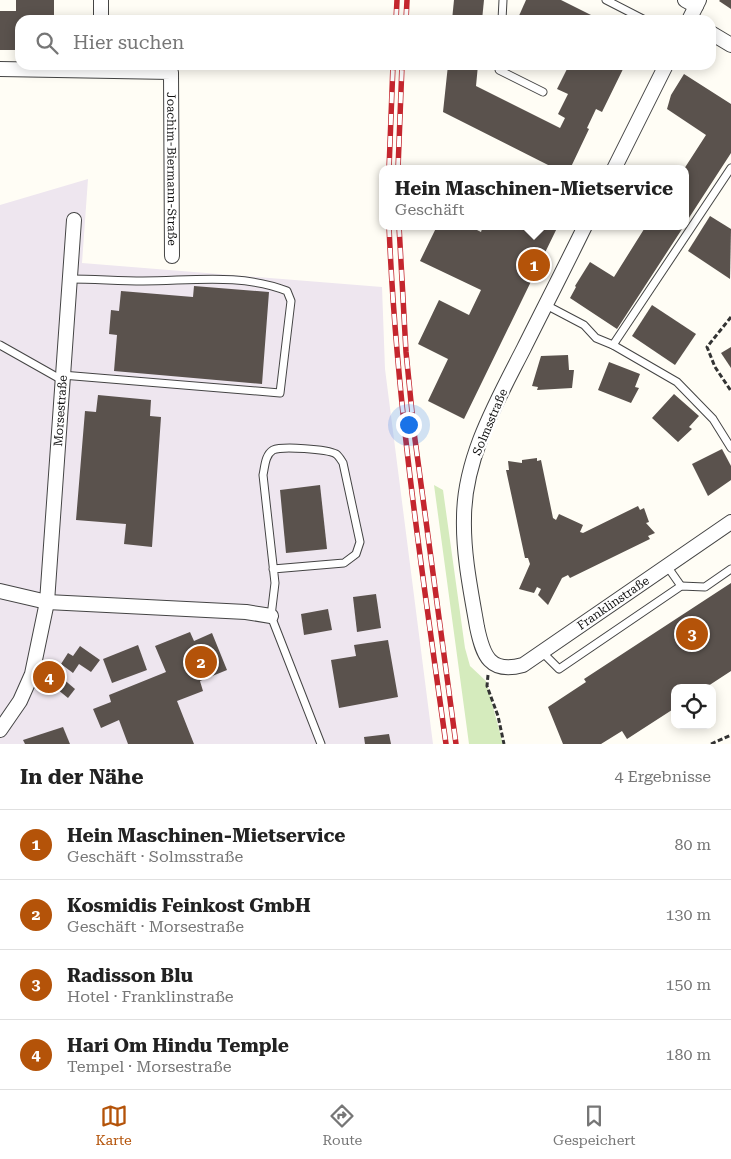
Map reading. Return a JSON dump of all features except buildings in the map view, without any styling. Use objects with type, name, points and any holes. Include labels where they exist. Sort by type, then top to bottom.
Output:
[{"type":"street","points":[[101,0],[101,15]]},
{"type":"street","points":[[690,15],[693,2]]},
{"type":"street","points":[[716,36],[731,45]]},
{"type":"street","name":"Joachim-Biermann-Straße","points":[[0,69],[15,69]]},
{"type":"street","name":"Joachim-Biermann-Straße","points":[[136,70],[171,72],[172,256]]},
{"type":"street","points":[[616,165],[664,70]]},
{"type":"street","name":"Morsestraße","points":[[0,730],[20,702],[32,674],[47,602],[74,220]]},
{"type":"street","name":"Solmsstraße","points":[[489,661],[480,644],[471,594],[464,518],[466,494],[479,443],[500,396],[583,230]]},
{"type":"street","name":"Franklinstraße","points":[[489,661],[503,668],[523,665],[731,522]]},
{"type":"street","points":[[0,591],[47,602],[246,612],[271,616]]},
{"type":"lane","points":[[502,15],[503,0]]},
{"type":"lane","points":[[606,0],[635,15]]},
{"type":"lane","points":[[499,70],[543,92]]},
{"type":"lane","points":[[613,345],[731,168]]},
{"type":"lane","points":[[0,345],[62,378],[280,393],[292,301],[287,291],[250,282],[196,278],[144,281],[70,278]]},
{"type":"lane","points":[[546,305],[584,325],[596,338],[613,345],[677,382],[714,419],[731,448]]},
{"type":"lane","points":[[274,569],[344,563],[356,554],[360,542],[343,463],[337,454],[282,448],[272,451],[266,459],[263,475],[275,583],[271,616],[321,744]]},
{"type":"lane","points":[[667,566],[681,586]]},
{"type":"lane","points":[[542,652],[559,669],[681,586],[705,587],[731,569]]},
{"type":"path","points":[[731,317],[706,347],[715,367],[731,391]]},
{"type":"path","points":[[487,686],[498,716],[504,744]]},
{"type":"path","points":[[711,744],[731,735]]},
{"type":"shaded area","points":[[88,179],[82,263],[382,287],[385,369],[433,744],[0,744],[0,205]]},
{"type":"green space","points":[[434,485],[443,490],[465,648],[470,666],[486,681],[503,744],[469,744]]},
{"type":"railway","points":[[396,15],[397,0]]},
{"type":"railway","points":[[406,15],[407,0]]},
{"type":"railway","points":[[389,165],[393,70]]},
{"type":"railway","points":[[398,165],[402,70]]},
{"type":"railway","points":[[389,230],[397,356],[411,486],[446,744]]},
{"type":"railway","points":[[399,230],[406,352],[414,432],[456,744]]},
{"type":"place","name":"Hein Maschinen-Mietservice","points":[[534,265]]},
{"type":"place","name":"Radisson Blu","points":[[692,634]]},
{"type":"place","name":"Kosmidis Feinkost GmbH","points":[[201,662]]},
{"type":"place","name":"Hari Om Hindu Temple","points":[[49,677]]}]
